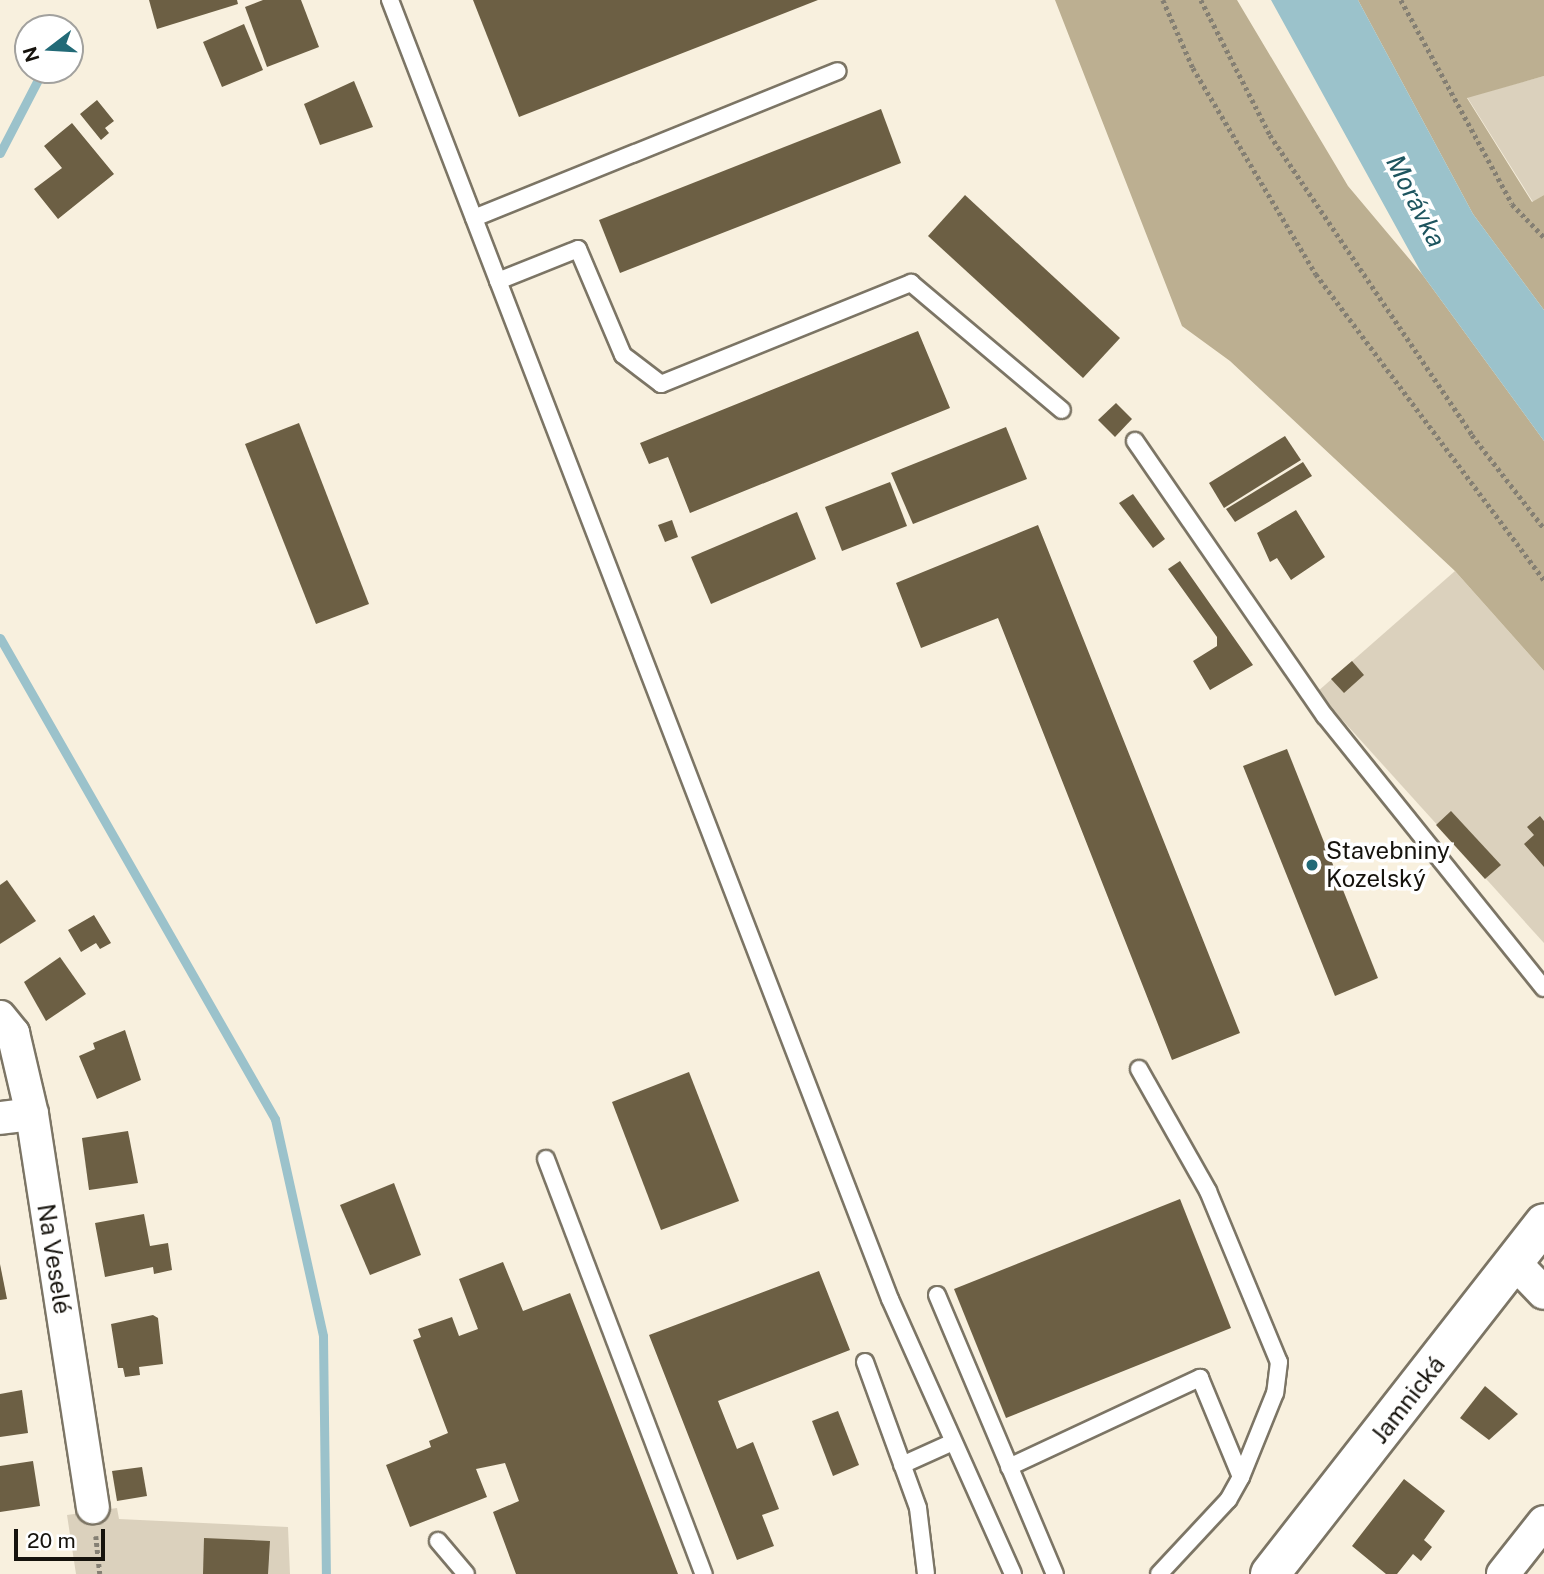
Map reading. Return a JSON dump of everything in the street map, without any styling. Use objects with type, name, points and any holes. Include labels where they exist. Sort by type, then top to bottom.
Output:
[{"type":"main road","name":"Jamnická","points":[[1270,1574],[1516,1264],[1544,1223]]},
{"type":"street","name":"Na Veselé","points":[[0,1017],[13,1033],[32,1114],[93,1507]]},
{"type":"street","points":[[0,1118],[32,1114]]},
{"type":"street","points":[[1516,1264],[1544,1293]]},
{"type":"street","points":[[1503,1574],[1544,1522]]},
{"type":"lane","points":[[390,0],[885,1286],[1013,1574]]},
{"type":"lane","points":[[474,218],[837,71]]},
{"type":"lane","points":[[498,281],[578,249],[623,355],[661,384],[911,283],[1062,410]]},
{"type":"lane","points":[[1135,441],[1325,716],[1544,988]]},
{"type":"lane","points":[[1139,1069],[1208,1191],[1279,1362],[1275,1393],[1241,1476],[1228,1500],[1159,1574]]},
{"type":"lane","points":[[546,1160],[704,1574]]},
{"type":"lane","points":[[937,1295],[1055,1574]]},
{"type":"lane","points":[[865,1362],[918,1508],[926,1574]]},
{"type":"lane","points":[[1009,1467],[1200,1378],[1241,1476]]},
{"type":"lane","points":[[902,1465],[953,1442]]},
{"type":"lane","points":[[438,1541],[466,1574]]},
{"type":"path","points":[[1163,0],[1193,68],[1316,274],[1544,580]]},
{"type":"path","points":[[1201,0],[1269,135],[1472,435],[1544,528]]},
{"type":"path","points":[[1401,0],[1511,204],[1544,237]]},
{"type":"path","points":[[93,1507],[100,1574]]},
{"type":"shaded area","points":[[1055,0],[1237,0],[1348,186],[1422,274],[1544,441],[1544,671],[1455,571],[1230,361],[1182,326]]},
{"type":"shaded area","points":[[1358,0],[1544,0],[1544,76],[1467,98],[1532,202],[1544,195],[1544,310],[1473,214]]},
{"type":"shaded area","points":[[1544,76],[1544,195],[1533,202],[1467,97]]},
{"type":"shaded area","points":[[1455,571],[1544,671],[1544,943],[1317,692]]},
{"type":"shaded area","points":[[117,1508],[119,1519],[288,1527],[290,1574],[76,1574],[67,1515]]},
{"type":"water","name":"Morávka","points":[[1271,0],[1358,0],[1473,214],[1544,310],[1544,441],[1422,274]]},
{"type":"building","points":[[149,0],[237,0],[238,4],[157,29]]},
{"type":"building","points":[[263,0],[301,0],[319,47],[267,67],[245,7]]},
{"type":"building","points":[[473,0],[818,0],[519,117]]},
{"type":"building","points":[[244,24],[263,70],[222,87],[203,42]]},
{"type":"building","points":[[354,81],[373,127],[320,145],[304,104]]},
{"type":"building","points":[[97,100],[114,121],[105,128],[109,133],[101,140],[80,114]]},
{"type":"building","points":[[881,109],[901,163],[620,273],[599,220]]},
{"type":"building","points":[[72,123],[114,174],[58,219],[34,189],[62,168],[44,146]]},
{"type":"building","points":[[965,195],[1120,338],[1083,378],[928,236]]},
{"type":"building","points":[[918,331],[950,408],[690,513],[668,457],[649,464],[640,443]]},
{"type":"building","points":[[1116,403],[1132,419],[1115,437],[1098,420]]},
{"type":"building","points":[[299,423],[369,604],[316,624],[245,444]]},
{"type":"building","points":[[1006,427],[1027,479],[913,524],[891,473]]},
{"type":"building","points":[[1285,436],[1301,460],[1224,508],[1209,483]]},
{"type":"building","points":[[1303,462],[1312,476],[1235,522],[1226,509]]},
{"type":"building","points":[[890,482],[907,526],[842,551],[825,507]]},
{"type":"building","points":[[1133,494],[1165,539],[1153,548],[1119,503]]},
{"type":"building","points":[[1296,510],[1325,557],[1291,580],[1277,558],[1270,562],[1257,533]]},
{"type":"building","points":[[797,512],[816,559],[711,604],[691,557]]},
{"type":"building","points":[[672,520],[678,537],[665,542],[658,525]]},
{"type":"building","points":[[1038,525],[1240,1033],[1172,1060],[998,618],[921,648],[896,583]]},
{"type":"building","points":[[1180,561],[1253,665],[1210,690],[1193,661],[1217,646],[1217,637],[1168,569]]},
{"type":"building","points":[[1352,661],[1364,675],[1344,693],[1331,679]]},
{"type":"building","points":[[1287,749],[1378,978],[1335,996],[1243,766]]},
{"type":"building","points":[[1451,811],[1501,865],[1485,879],[1436,825]]},
{"type":"building","points":[[1540,816],[1544,821],[1544,867],[1524,844],[1534,835],[1527,827]]},
{"type":"building","points":[[7,880],[36,921],[0,944],[0,885]]},
{"type":"building","points":[[94,915],[111,943],[100,949],[96,943],[81,952],[68,930]]},
{"type":"building","points":[[60,957],[86,994],[46,1021],[24,982]]},
{"type":"building","points":[[125,1030],[141,1080],[97,1099],[79,1056],[95,1049],[93,1043]]},
{"type":"building","points":[[689,1072],[739,1201],[661,1230],[612,1102]]},
{"type":"building","points":[[128,1131],[138,1183],[89,1190],[82,1138]]},
{"type":"building","points":[[394,1183],[421,1255],[370,1275],[340,1205]]},
{"type":"building","points":[[1180,1199],[1231,1328],[1006,1418],[954,1289]]},
{"type":"building","points":[[144,1214],[150,1246],[168,1243],[172,1270],[154,1274],[153,1267],[105,1277],[95,1223]]},
{"type":"building","points":[[503,1262],[523,1311],[570,1293],[678,1574],[516,1574],[493,1512],[519,1501],[505,1463],[476,1469],[487,1497],[410,1527],[386,1465],[431,1447],[429,1441],[448,1433],[413,1340],[421,1337],[418,1329],[452,1317],[459,1336],[478,1329],[459,1279]]},
{"type":"building","points":[[0,1264],[7,1299],[0,1300]]},
{"type":"building","points":[[819,1271],[850,1350],[718,1401],[737,1449],[753,1442],[779,1509],[762,1515],[774,1546],[737,1560],[649,1335]]},
{"type":"building","points":[[153,1315],[158,1318],[163,1364],[139,1367],[140,1375],[125,1377],[123,1368],[118,1368],[111,1324]]},
{"type":"building","points":[[1485,1386],[1518,1414],[1489,1440],[1460,1418]]},
{"type":"building","points":[[22,1390],[28,1433],[0,1437],[0,1394]]},
{"type":"building","points":[[838,1411],[859,1465],[833,1476],[812,1421]]},
{"type":"building","points":[[33,1461],[40,1506],[0,1512],[0,1466]]},
{"type":"building","points":[[142,1467],[147,1496],[117,1501],[112,1471]]},
{"type":"building","points":[[1404,1479],[1445,1511],[1424,1540],[1432,1547],[1421,1561],[1413,1554],[1397,1574],[1386,1574],[1352,1546]]},
{"type":"building","points":[[204,1538],[270,1541],[268,1574],[203,1574]]},
{"type":"waterway","points":[[0,153],[36,84]]},
{"type":"waterway","points":[[0,638],[275,1119],[323,1336],[326,1574]]},
{"type":"place","name":"Stavebniny Kozelský","points":[[1312,865]]}]
